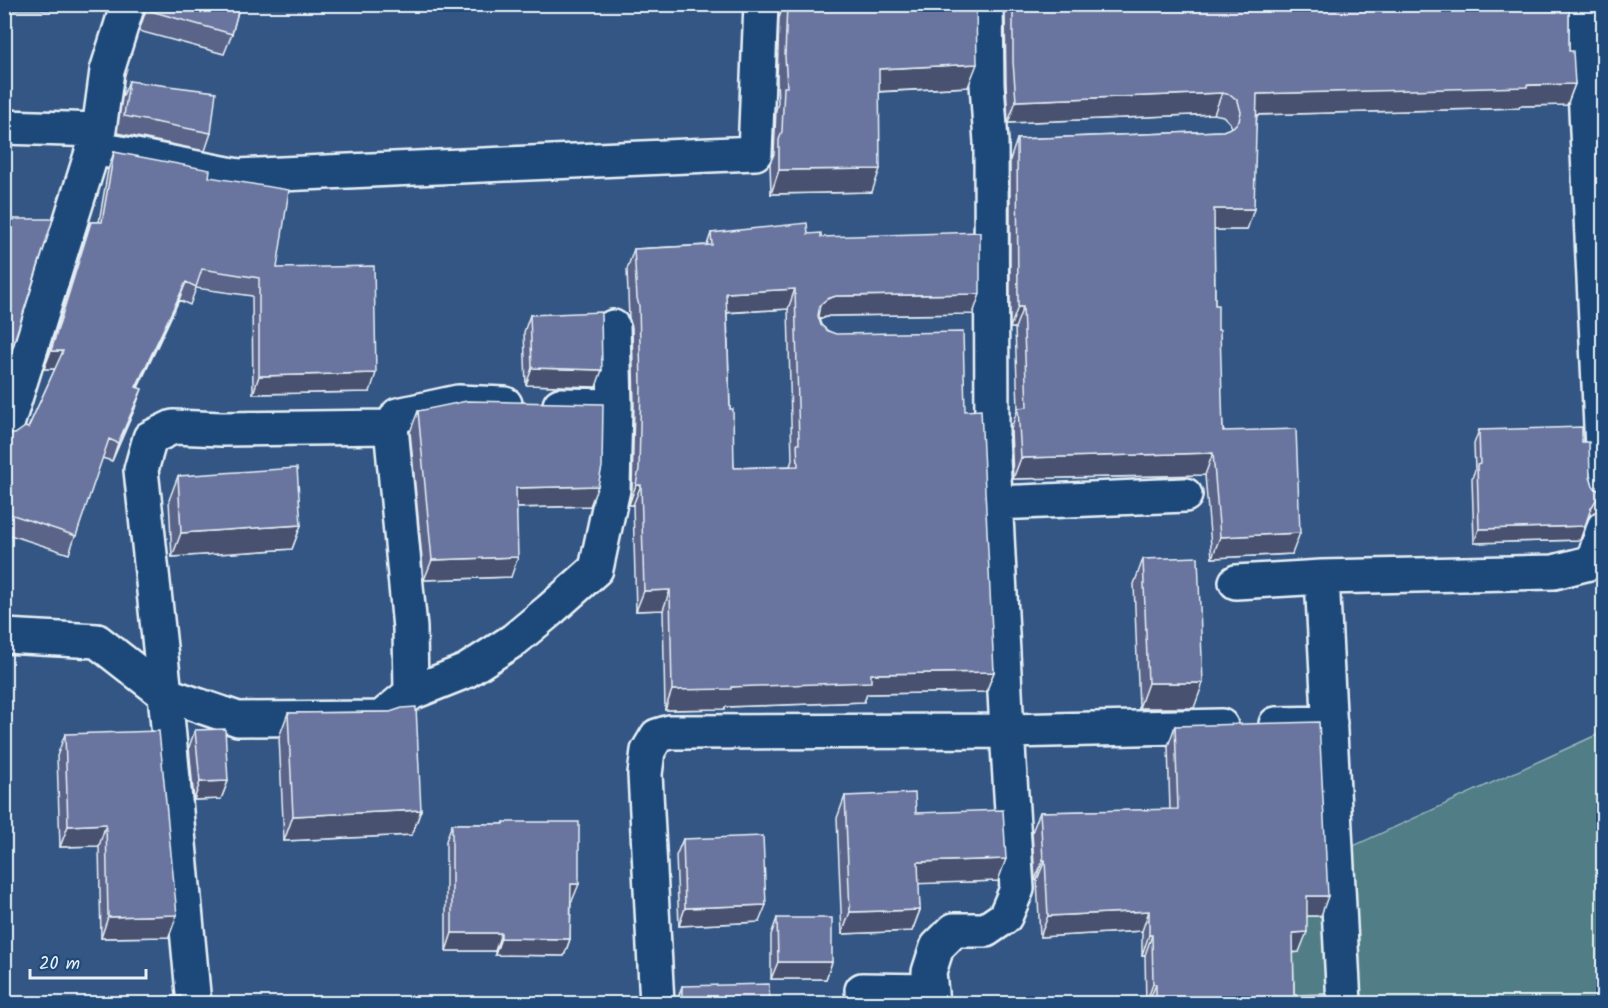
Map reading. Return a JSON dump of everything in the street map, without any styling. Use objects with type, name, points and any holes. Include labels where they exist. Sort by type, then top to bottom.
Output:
[{"type":"street","points":[[4,434],[96,139],[107,71],[128,4]]},
{"type":"street","points":[[4,127],[96,139],[238,176],[755,153],[761,4]]},
{"type":"street","points":[[862,990],[931,997],[929,972],[937,947],[954,930],[986,930],[1005,917],[1017,889],[992,438],[992,333],[1002,141],[987,84],[986,4]]},
{"type":"street","points":[[1581,4],[1604,490]]},
{"type":"street","points":[[4,636],[97,641],[165,694],[238,719],[381,718],[411,693],[466,671],[514,640],[596,569],[613,489],[615,406],[613,327]]},
{"type":"street","points":[[957,334],[992,333]]},
{"type":"street","points":[[411,693],[410,628],[391,427],[398,415],[458,402],[615,406]]},
{"type":"street","points":[[194,1004],[141,470],[150,438],[173,427],[233,429],[391,427]]},
{"type":"street","points":[[996,503],[1185,495]]},
{"type":"street","points":[[1236,582],[1322,577],[1554,572],[1593,562],[1604,527]]},
{"type":"street","points":[[1322,577],[1344,1004]]},
{"type":"street","points":[[657,1004],[645,774],[648,751],[657,736],[670,732],[1007,731],[1330,723]]},
{"type":"green space","points":[[1603,732],[1603,1003],[1159,1003],[1152,938]]},
{"type":"building","points":[[149,4],[240,4],[232,34],[147,10]]},
{"type":"building","points":[[787,4],[976,4],[977,64],[879,69],[880,169],[779,170],[779,140],[782,131],[784,87],[787,87],[785,56]]},
{"type":"building","points":[[1013,4],[1569,4],[1569,51],[1573,51],[1575,84],[1257,94],[1254,209],[1214,209],[1215,305],[1218,305],[1218,330],[1220,330],[1223,431],[1296,429],[1300,533],[1220,537],[1213,453],[1021,458],[1018,408],[1027,407],[1023,307],[1018,307],[1017,139],[1223,131],[1233,127],[1239,121],[1241,112],[1238,101],[1231,95],[1222,93],[1016,101]]},
{"type":"building","points":[[129,81],[216,92],[211,133],[124,116]]},
{"type":"building","points":[[114,152],[210,170],[209,177],[289,190],[277,268],[374,266],[376,373],[259,376],[259,278],[202,269],[196,287],[186,282],[136,387],[142,389],[118,443],[109,439],[76,536],[4,512],[4,434],[15,434],[25,427],[28,428],[63,351],[51,351],[91,222],[102,222]]},
{"type":"building","points":[[4,219],[53,219],[12,348],[4,348]]},
{"type":"building","points":[[807,223],[808,234],[821,233],[821,237],[980,232],[980,294],[836,296],[820,305],[818,316],[821,325],[836,334],[963,332],[965,411],[981,410],[994,672],[871,674],[871,682],[672,690],[670,590],[644,591],[641,485],[636,485],[639,469],[641,385],[639,306],[634,249],[712,245],[711,233]],"holes":[[[795,289],[799,444],[797,444],[798,466],[734,468],[726,293]]]},
{"type":"building","points":[[601,312],[602,370],[532,368],[530,315]]},
{"type":"building","points":[[467,401],[603,404],[602,467],[598,486],[516,488],[518,557],[432,560],[418,411]]},
{"type":"building","points":[[1582,427],[1582,442],[1589,442],[1590,477],[1593,486],[1604,493],[1604,496],[1596,500],[1591,508],[1585,526],[1479,529],[1477,465],[1480,464],[1479,430]]},
{"type":"building","points":[[297,468],[301,525],[181,533],[178,476]]},
{"type":"building","points":[[1198,557],[1203,683],[1148,683],[1143,559]]},
{"type":"building","points":[[416,707],[421,810],[293,816],[288,713],[390,712]]},
{"type":"building","points":[[1319,722],[1328,896],[1307,896],[1307,932],[1293,933],[1294,995],[1327,994],[1327,1004],[1156,1004],[1156,984],[1153,984],[1152,935],[1149,935],[1149,911],[1048,916],[1040,812],[1178,809],[1175,726]]},
{"type":"building","points":[[225,729],[228,781],[200,782],[195,730]]},
{"type":"building","points":[[159,731],[177,915],[108,917],[106,824],[68,826],[65,734]]},
{"type":"building","points":[[915,793],[916,813],[1003,810],[1006,859],[918,862],[920,910],[850,912],[845,796]]},
{"type":"building","points":[[504,822],[579,822],[579,884],[571,884],[570,939],[501,938],[501,933],[452,933],[452,824],[504,824]]},
{"type":"building","points":[[763,836],[766,905],[685,908],[683,839]]},
{"type":"building","points":[[777,918],[832,918],[832,962],[778,962]]},
{"type":"building","points":[[769,984],[770,1004],[682,1004],[682,986]]},
{"type":"building","points":[[181,996],[182,1004],[126,1004],[126,999]]}]
